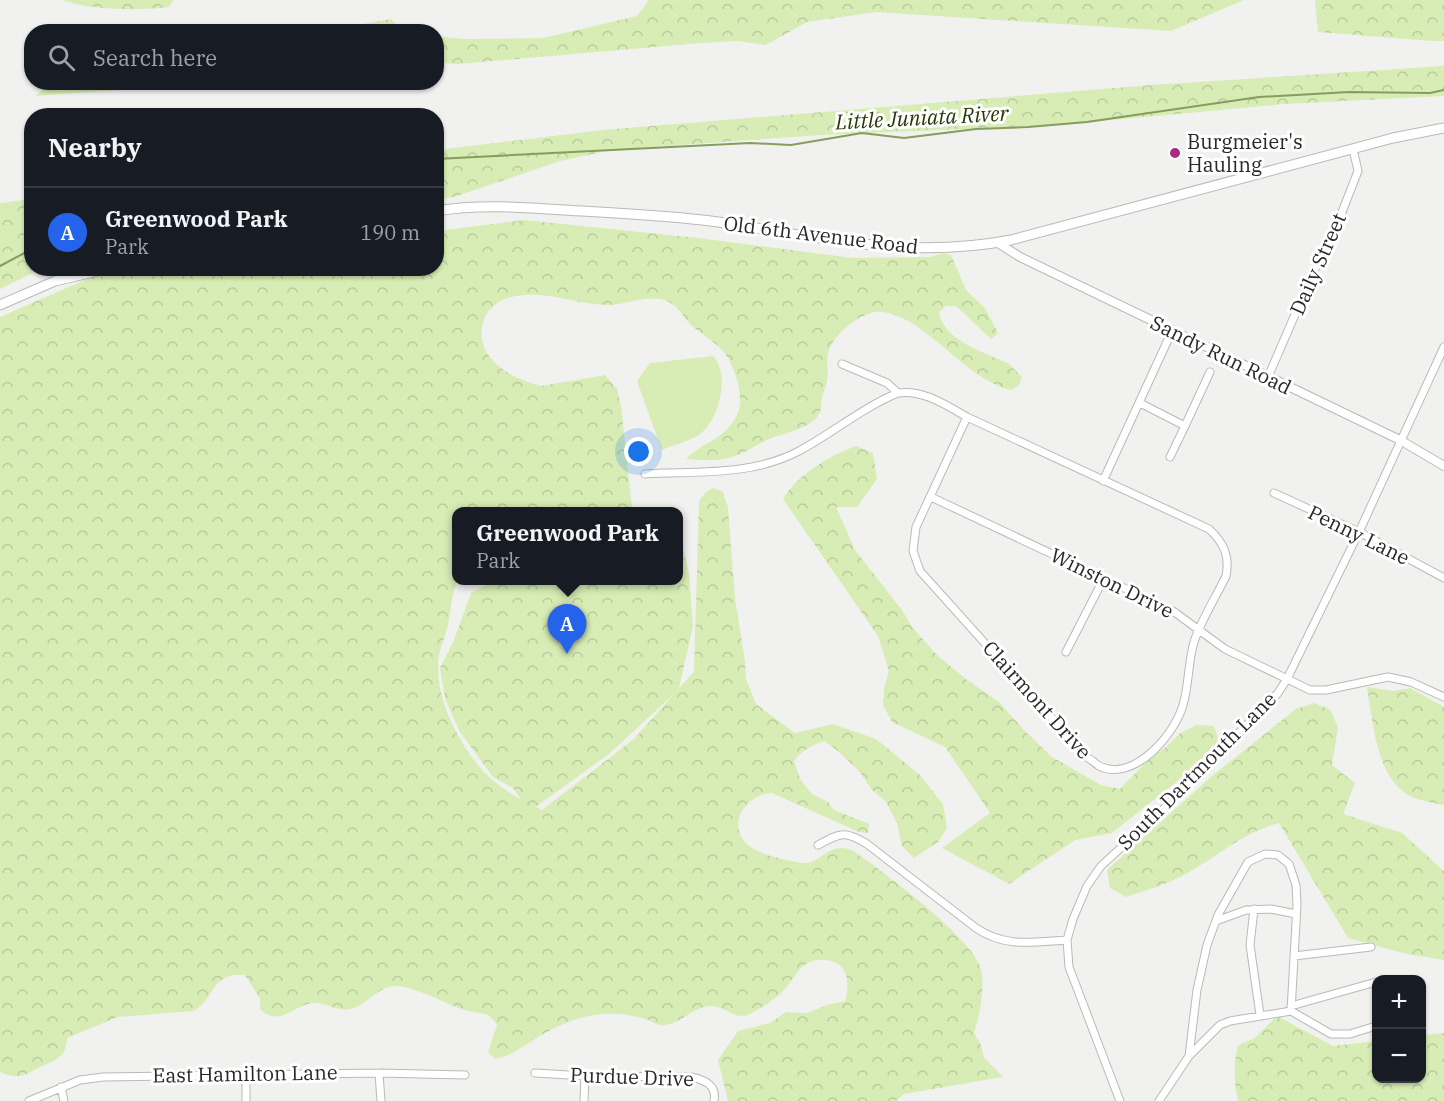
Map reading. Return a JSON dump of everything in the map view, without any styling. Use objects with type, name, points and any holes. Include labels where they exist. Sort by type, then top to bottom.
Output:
[{"type":"main road","name":"Old 6th Avenue Road","points":[[444,211],[511,207],[681,218],[870,246],[905,249],[957,248],[998,243],[1404,135],[1444,128]]},
{"type":"main road","points":[[0,305],[55,282],[79,276]]},
{"type":"street","name":"Daily Street","points":[[1268,377],[1313,273],[1335,230],[1358,171],[1353,149]]},
{"type":"street","name":"Sandy Run Road","points":[[998,243],[1020,257],[1400,440],[1444,466]]},
{"type":"street","points":[[1104,481],[1172,331]]},
{"type":"street","name":"South Dartmouth Lane","points":[[1120,1101],[1069,967],[1066,940],[1082,897],[1101,866],[1172,801],[1278,693],[1359,532],[1444,347]]},
{"type":"street","name":"Clairmont Drive","points":[[843,364],[886,383],[898,393],[908,391],[920,394],[1209,529],[1224,546],[1228,566],[1226,576],[1192,652],[1183,706],[1173,728],[1160,745],[1144,759],[1120,769],[1110,769],[1099,766],[1088,758],[920,571],[913,551],[916,527],[967,417]]},
{"type":"street","points":[[1170,457],[1210,372]]},
{"type":"street","points":[[645,474],[733,470],[768,465],[799,451],[898,393]]},
{"type":"street","points":[[1140,403],[1185,426]]},
{"type":"street","name":"Penny Lane","points":[[1274,493],[1359,532],[1444,578]]},
{"type":"street","name":"Winston Drive","points":[[931,497],[1173,610],[1225,649],[1310,690],[1326,690],[1388,678],[1411,682],[1444,697]]},
{"type":"street","points":[[1066,652],[1104,578]]},
{"type":"street","points":[[818,845],[837,835],[855,836],[995,940],[1015,943],[1066,940]]},
{"type":"street","points":[[1190,1056],[1197,990],[1207,945],[1216,921],[1248,862],[1265,854],[1278,855],[1289,864],[1296,885],[1291,1009]]},
{"type":"street","points":[[1254,909],[1250,945],[1260,1015]]},
{"type":"street","points":[[1216,921],[1254,909],[1271,909],[1296,914]]},
{"type":"street","points":[[1294,956],[1371,947]]},
{"type":"street","points":[[1159,1101],[1190,1056],[1220,1025],[1291,1009],[1372,984]]},
{"type":"street","points":[[1291,1009],[1331,1034],[1350,1034],[1372,1027]]},
{"type":"street","points":[[379,1073],[381,1101]]},
{"type":"street","name":"East Hamilton Lane","points":[[29,1101],[80,1080],[103,1077],[379,1073],[465,1075]]},
{"type":"street","name":"Purdue Drive","points":[[535,1073],[691,1077],[703,1079],[713,1088],[714,1101]]},
{"type":"street","points":[[246,1074],[246,1101]]},
{"type":"street","points":[[584,1101],[585,1076]]},
{"type":"street","points":[[61,1087],[64,1101]]},
{"type":"green space","points":[[63,0],[174,0],[169,7],[130,9],[100,8]]},
{"type":"green space","points":[[649,0],[1244,0],[1171,31],[876,12],[807,22],[766,45],[738,41],[700,43],[444,63],[444,37],[464,39],[543,38],[637,16]]},
{"type":"green space","points":[[1315,0],[1444,0],[1444,41],[1318,32]]},
{"type":"green space","points":[[391,19],[396,24],[363,24]]},
{"type":"green space","points":[[1444,66],[1444,96],[1285,104],[1058,125],[820,135],[612,150],[560,161],[444,199],[444,149],[602,130],[1151,85]]},
{"type":"green space","points":[[42,90],[119,90],[35,96]]},
{"type":"green space","points":[[24,200],[24,276],[27,276],[0,289],[0,203]]},
{"type":"green space","points":[[524,220],[698,238],[853,258],[930,257],[943,253],[951,255],[966,290],[985,308],[998,333],[991,339],[956,306],[946,306],[939,312],[942,322],[948,331],[966,344],[1009,364],[1022,377],[1019,385],[1011,390],[994,384],[962,363],[915,325],[899,317],[875,312],[850,324],[831,346],[827,356],[828,374],[821,410],[811,423],[769,439],[741,454],[718,460],[686,459],[720,435],[732,423],[740,407],[738,383],[726,355],[691,325],[673,304],[655,299],[599,305],[550,296],[524,295],[511,297],[493,307],[483,323],[483,343],[493,361],[509,373],[541,386],[605,375],[617,389],[621,406],[632,507],[452,507],[452,585],[456,585],[438,665],[441,694],[452,723],[467,750],[488,776],[521,800],[513,788],[493,777],[460,732],[445,699],[440,668],[454,640],[471,593],[486,585],[683,585],[683,548],[689,574],[693,626],[679,688],[694,672],[699,501],[713,488],[722,491],[728,507],[735,599],[746,679],[756,704],[795,733],[833,724],[876,739],[920,775],[943,804],[947,828],[938,842],[914,858],[902,846],[897,823],[886,802],[872,790],[859,771],[825,741],[808,748],[794,761],[800,779],[812,794],[828,802],[834,810],[869,824],[868,833],[859,832],[772,793],[754,799],[742,812],[738,829],[741,837],[748,845],[759,851],[778,858],[805,863],[812,862],[835,849],[852,850],[883,872],[944,923],[975,956],[981,969],[981,1001],[974,1033],[981,1045],[984,1058],[1003,1077],[904,1094],[896,1101],[728,1101],[718,1060],[738,1031],[770,1023],[786,1012],[807,1013],[845,1001],[847,978],[845,972],[836,963],[820,960],[807,964],[797,972],[777,997],[744,1016],[711,1006],[698,1009],[667,1025],[626,1015],[590,1016],[557,1027],[517,1050],[495,1059],[488,1052],[497,1025],[488,1015],[461,1009],[410,988],[395,986],[383,989],[350,1009],[315,1003],[274,1017],[260,1009],[260,999],[245,975],[234,975],[220,982],[201,1006],[194,1011],[118,1017],[67,1038],[61,1056],[28,1074],[14,1076],[0,1072],[0,317],[94,276],[444,276],[444,230]],"holes":[[[674,694],[634,739],[542,810],[534,806],[609,754]]]},
{"type":"green space","points":[[714,356],[720,369],[722,386],[714,415],[704,431],[697,436],[662,450],[637,381],[650,363]]},
{"type":"green space","points":[[856,446],[873,453],[877,479],[857,507],[836,507],[855,550],[902,610],[912,627],[937,655],[999,702],[1052,757],[1101,785],[1120,789],[1150,758],[1179,734],[1196,725],[1214,726],[1220,744],[1207,758],[1112,833],[1075,840],[1009,884],[942,848],[990,813],[945,747],[892,722],[883,705],[884,688],[889,671],[878,636],[783,499],[797,482],[815,467]]},
{"type":"green space","points":[[1367,687],[1393,691],[1410,688],[1444,707],[1444,805],[1412,797],[1400,789],[1391,778],[1378,749]]},
{"type":"green space","points":[[1314,703],[1331,710],[1338,728],[1332,765],[1355,783],[1343,814],[1402,833],[1444,871],[1444,960],[1407,954],[1348,938],[1279,823],[1239,840],[1166,884],[1126,897],[1110,888],[1107,870],[1212,776],[1296,709]]},
{"type":"green space","points":[[1277,1016],[1333,1046],[1372,1041],[1372,1083],[1426,1083],[1426,1035],[1444,1033],[1444,1101],[1238,1101],[1235,1059],[1238,1045],[1255,1038]]},
{"type":"waterway","name":"Little Juniata River","points":[[444,159],[750,143],[791,145],[862,133],[904,138],[976,129],[1087,122],[1259,97],[1349,92],[1430,93],[1444,90]]},
{"type":"waterway","name":"Little Juniata River","points":[[0,266],[24,253]]},
{"type":"place","name":"Burgmeier's Hauling","points":[[1175,153]]},
{"type":"place","name":"Greenwood Park","points":[[567,654]]}]
